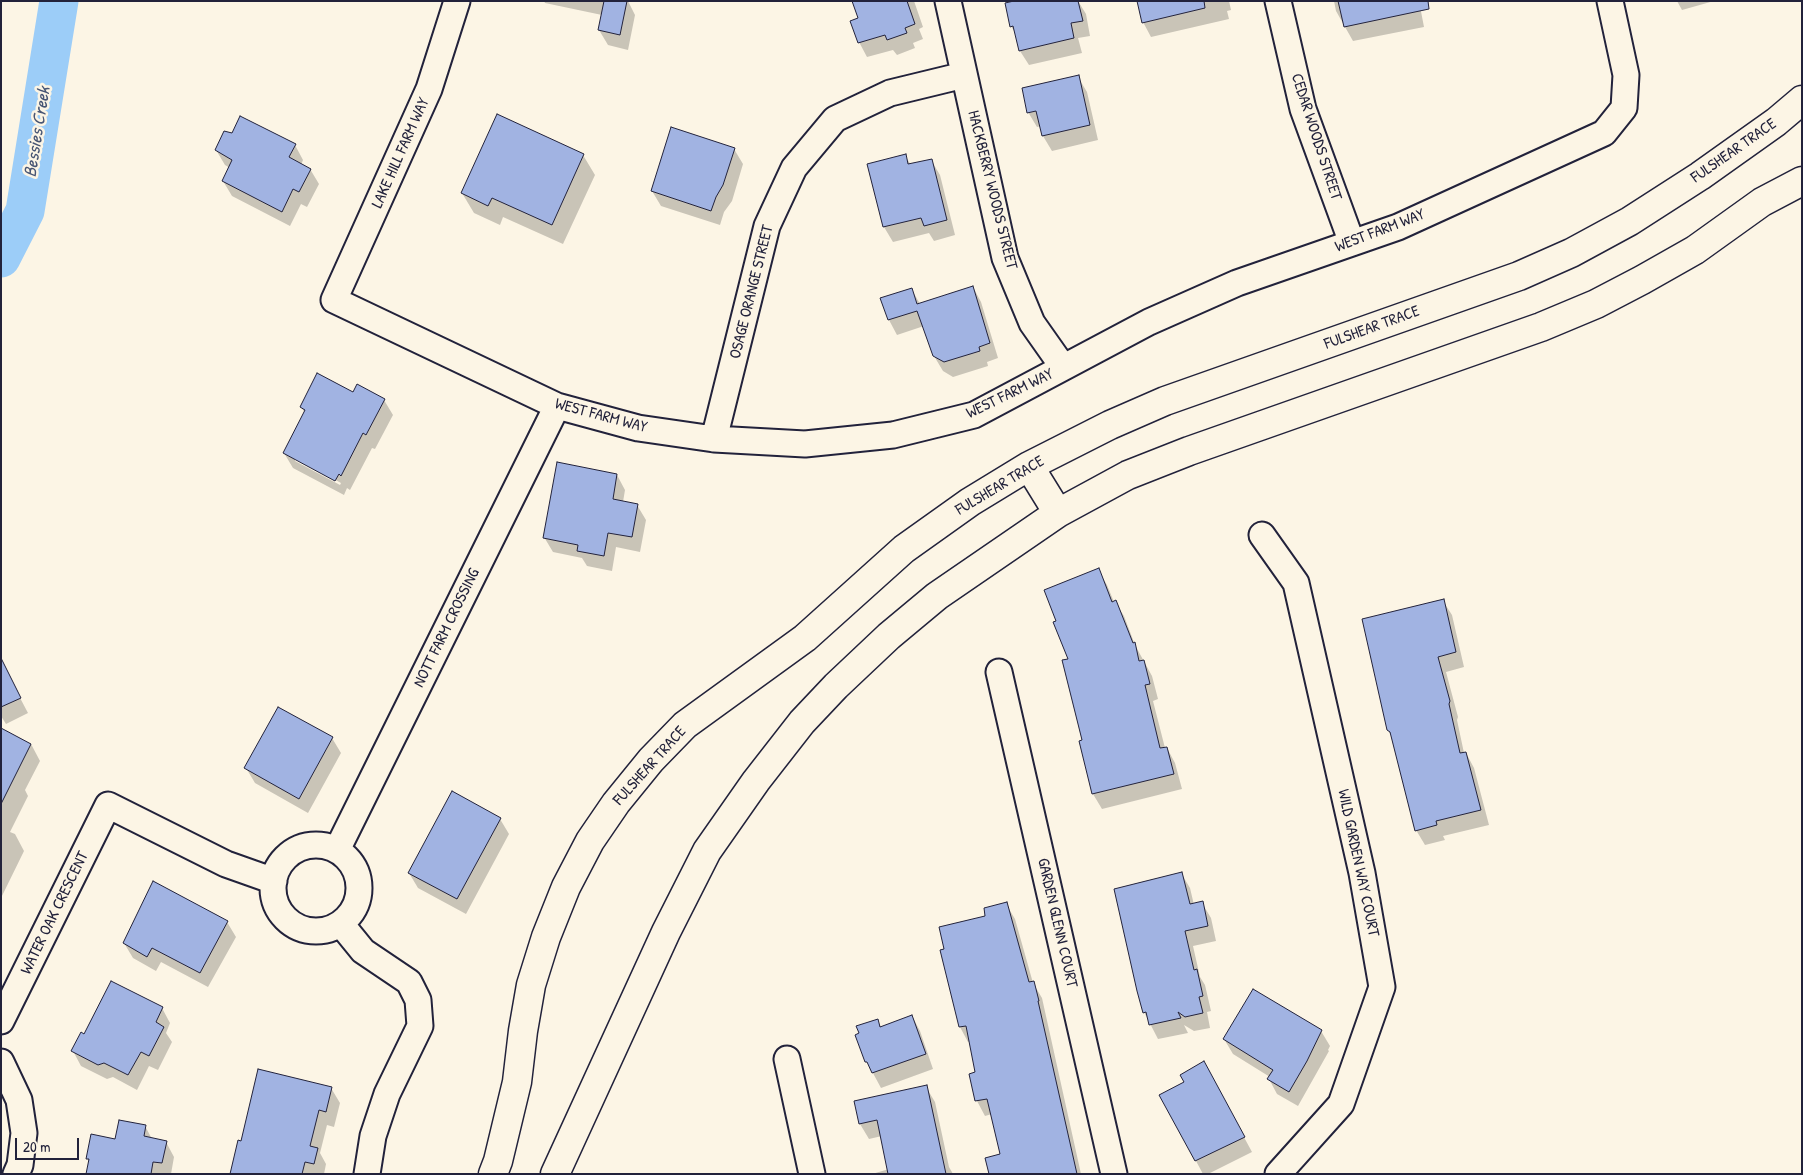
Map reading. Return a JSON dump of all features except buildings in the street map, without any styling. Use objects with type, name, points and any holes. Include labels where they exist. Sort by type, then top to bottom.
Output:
[{"type":"street","name":"LAKE HILL FARM WAY","points":[[334,300],[430,89],[457,1]]},
{"type":"street","name":"HACKBERRY WOODS STREET","points":[[948,1],[1005,258],[1032,323],[1063,367]]},
{"type":"street","name":"CEDAR WOODS STREET","points":[[1278,1],[1303,109],[1352,243]]},
{"type":"street","name":"WEST FARM WAY","points":[[334,300],[557,406],[638,428],[714,439],[805,444],[893,436],[974,415],[1149,322],[1236,283],[1398,227],[1604,133],[1624,108],[1626,75],[1610,1]]},
{"type":"street","name":"OSAGE ORANGE STREET","points":[[714,439],[767,226],[794,168],[835,119],[890,93],[964,75]]},
{"type":"street","name":"FULSHEAR TRACE","points":[[493,1174],[498,1161],[517,1082],[531,985],[546,937],[566,887],[590,841],[616,803],[651,760],[685,725],[805,638],[904,550],[970,502],[1030,466],[1110,425],[1165,401],[1519,276],[1571,253],[1630,221],[1700,176],[1776,122],[1802,100]]},
{"type":"street","points":[[555,1174],[666,932],[708,851],[756,781],[802,722],[836,686],[889,636],[937,596],[1058,513],[1128,475],[1189,450],[1541,327],[1596,304],[1695,250],[1762,202],[1802,181]]},
{"type":"street","name":"NOTT FARM CROSSING","points":[[337,850],[557,406]]},
{"type":"street","points":[[1030,466],[1058,513]]},
{"type":"street","name":"WILD GARDEN WAY COURT","points":[[1262,535],[1296,583],[1362,873],[1382,987],[1341,1104],[1278,1174]]},
{"type":"street","name":"GARDEN GLENN COURT","points":[[1000,672],[1114,1174]]},
{"type":"street","name":"WATER OAK CRESCENT","points":[[1,1022],[108,805],[226,864],[274,881]]},
{"type":"street","points":[[314,845],[337,850],[344,855],[353,867],[358,879],[359,894],[351,914],[340,924],[325,931],[310,931],[296,927],[280,913],[274,899],[273,887],[276,872],[281,863],[292,852],[300,848],[314,845]]},
{"type":"street","points":[[340,924],[363,951],[409,982],[418,1000],[420,1026],[387,1094],[372,1136],[367,1174]]},
{"type":"street","points":[[788,1059],[812,1174]]},
{"type":"street","points":[[1,1062],[19,1100],[24,1134],[20,1165],[16,1174]]},
{"type":"waterway","name":"Bessies Creek","points":[[1,258],[25,211],[59,1]]}]
